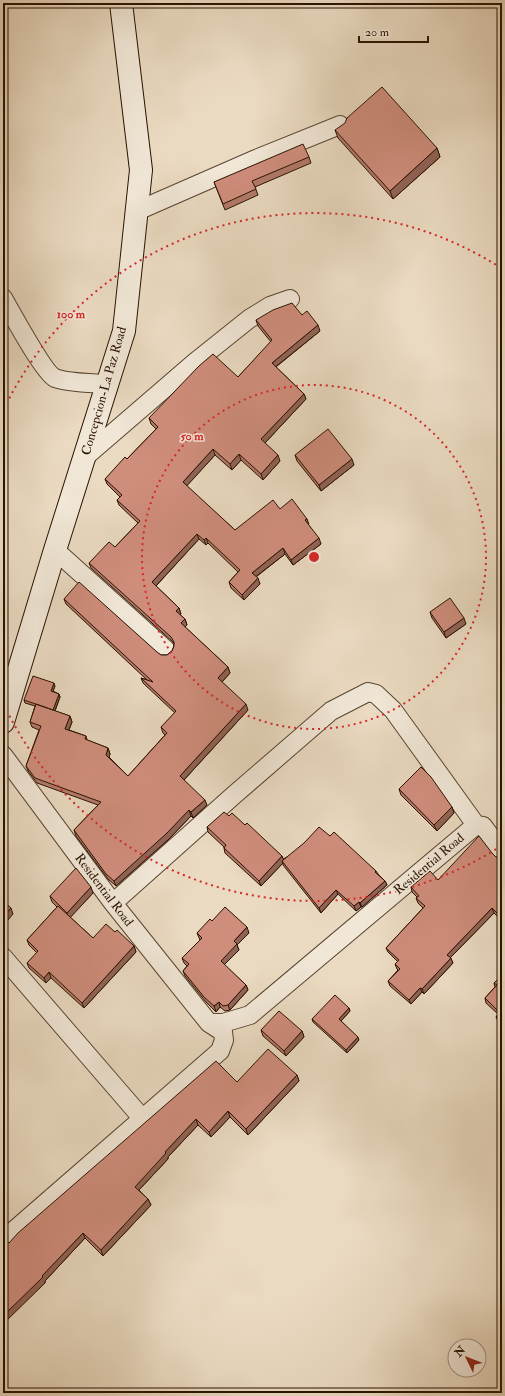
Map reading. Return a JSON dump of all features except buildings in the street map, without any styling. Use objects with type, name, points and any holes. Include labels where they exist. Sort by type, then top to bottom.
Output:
[{"type":"main road","name":"Concepcion-La Paz Road","points":[[3,722],[124,331],[141,170],[121,3]]},
{"type":"street","points":[[137,210],[340,125]]},
{"type":"street","points":[[3,298],[40,361],[54,378],[107,384]]},
{"type":"street","points":[[85,457],[194,363],[249,319],[270,306],[290,299]]},
{"type":"street","points":[[55,550],[166,650]]},
{"type":"street","points":[[113,903],[331,711],[368,692],[376,694],[393,710],[476,825],[483,826],[502,852]]},
{"type":"street","name":"Residential Road","points":[[3,754],[113,903],[209,1023],[222,1032],[224,1040],[220,1051],[3,1240]]},
{"type":"street","name":"Residential Road","points":[[209,1023],[228,1022],[250,1015],[476,825]]},
{"type":"street","points":[[3,957],[142,1118]]}]
